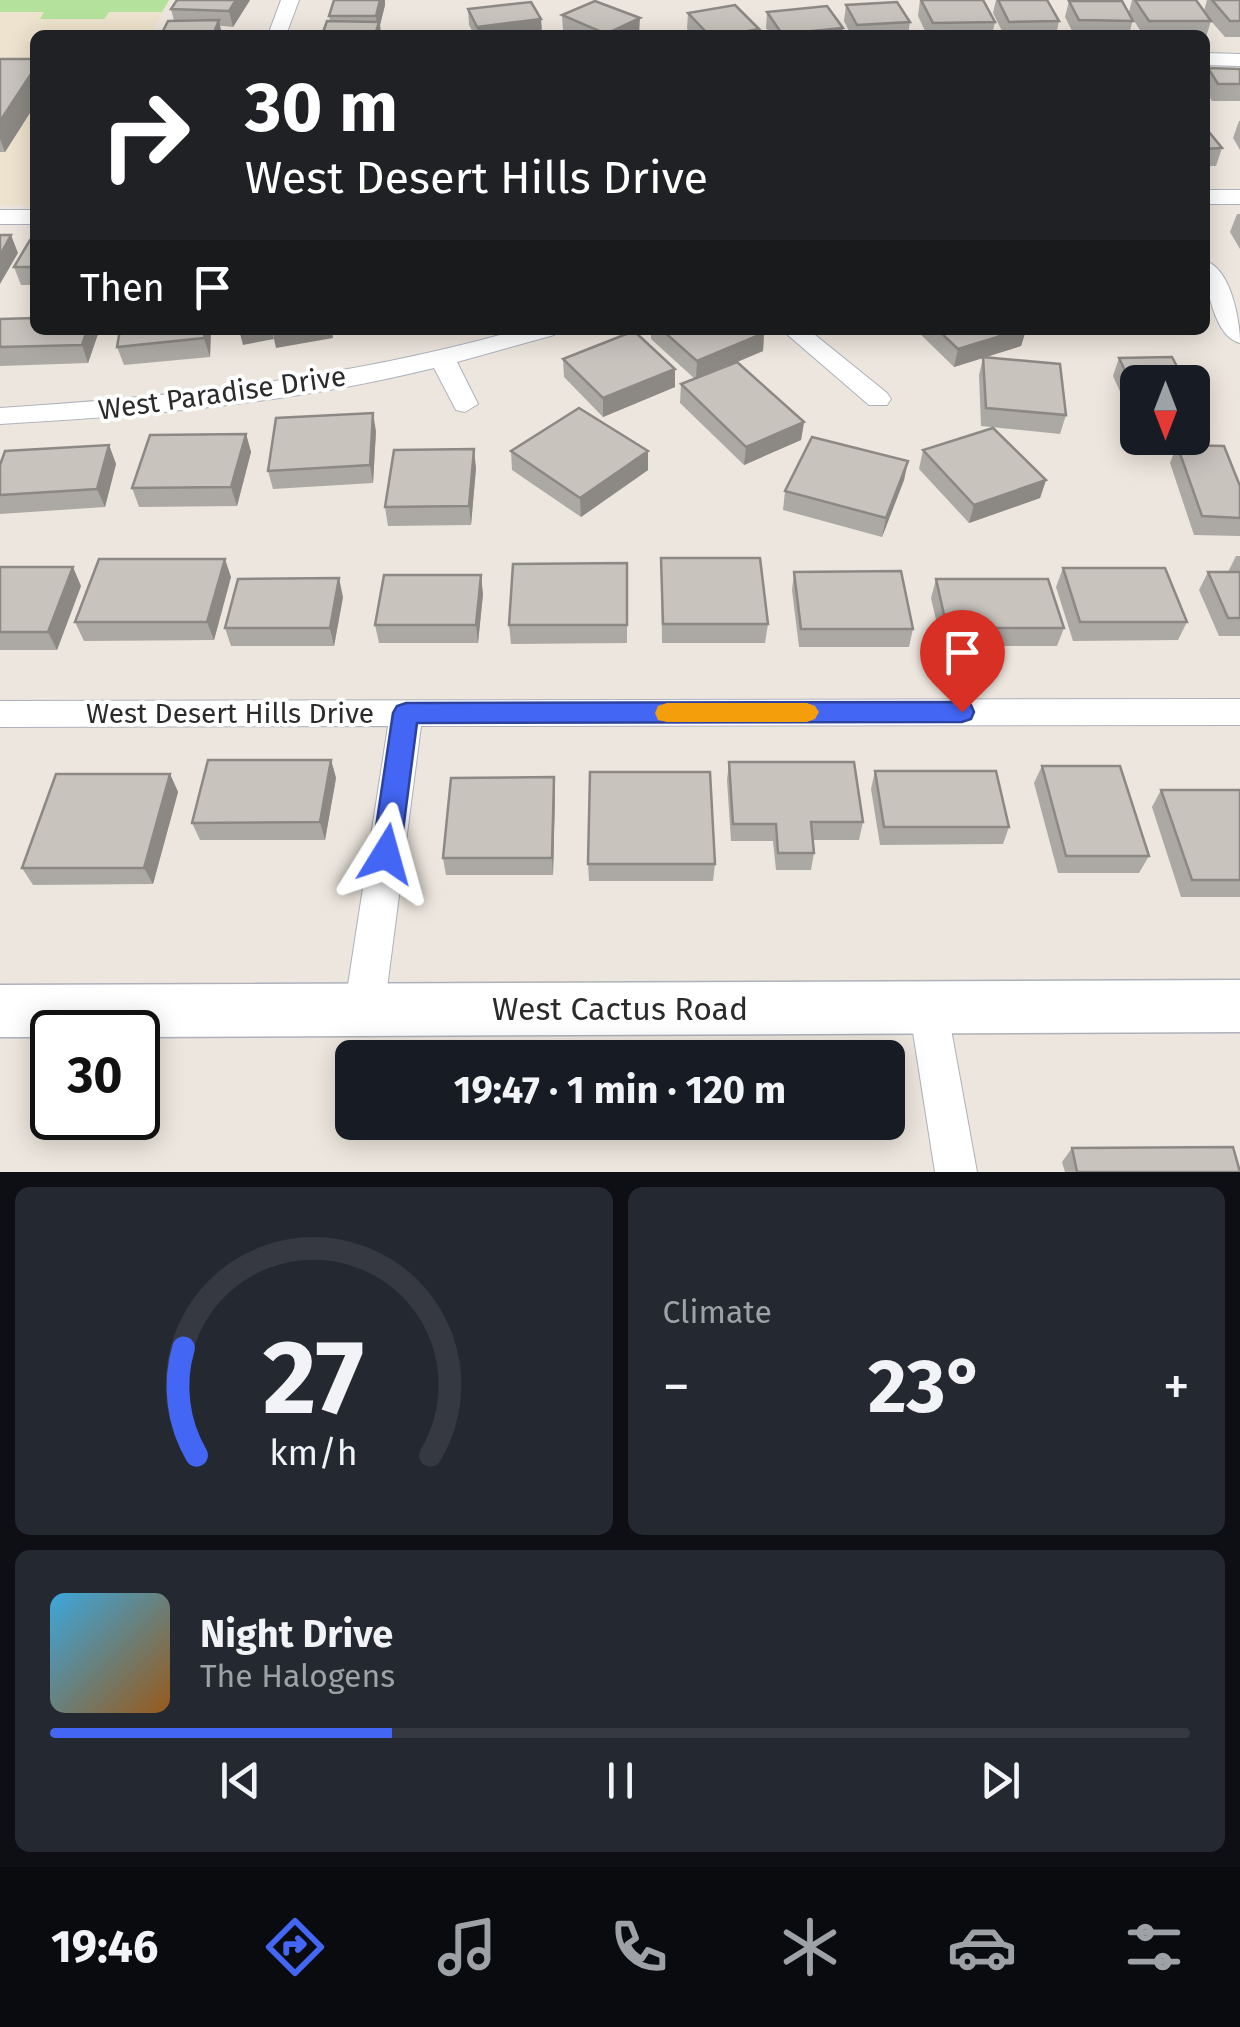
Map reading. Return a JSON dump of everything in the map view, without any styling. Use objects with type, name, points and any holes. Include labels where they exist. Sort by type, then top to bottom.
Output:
[{"type":"main road","name":"West Cactus Road","points":[[0,1011],[1240,1006]]},
{"type":"street","points":[[278,30],[290,0]]},
{"type":"street","points":[[1210,60],[1240,60]]},
{"type":"street","points":[[1210,197],[1240,196]]},
{"type":"street","points":[[0,217],[30,217]]},
{"type":"street","points":[[1210,278],[1240,336]]},
{"type":"street","name":"West Paradise Drive","points":[[0,416],[194,402],[290,388],[442,358],[527,335]]},
{"type":"street","points":[[800,335],[878,399]]},
{"type":"street","points":[[442,358],[465,404]]},
{"type":"street","name":"West Desert Hills Drive","points":[[0,714],[1240,712]]},
{"type":"street","points":[[364,1010],[406,713]]},
{"type":"street","points":[[928,1007],[956,1172]]},
{"type":"shaded area","points":[[0,0],[169,0],[153,30],[30,30],[30,205],[0,205]]},
{"type":"green space","points":[[0,0],[169,0],[162,12],[109,12],[104,19],[40,19],[44,12],[0,12]]},
{"type":"building","points":[[177,0],[236,0],[229,11],[171,9]]},
{"type":"building","points":[[334,0],[380,0],[376,16],[329,16]]},
{"type":"building","points":[[921,0],[983,0],[995,22],[933,23]]},
{"type":"building","points":[[998,0],[1047,0],[1059,21],[1009,22]]},
{"type":"building","points":[[1135,0],[1196,0],[1211,21],[1149,21]]},
{"type":"building","points":[[1212,0],[1240,0],[1240,21],[1230,21]]},
{"type":"building","points":[[595,1],[640,18],[614,30],[597,30],[562,15]]},
{"type":"building","points":[[1069,1],[1122,1],[1133,21],[1079,20]]},
{"type":"building","points":[[531,2],[541,19],[477,27],[468,9]]},
{"type":"building","points":[[897,2],[910,22],[857,25],[846,5]]},
{"type":"building","points":[[735,5],[759,29],[704,30],[688,13]]},
{"type":"building","points":[[827,6],[843,28],[779,30],[767,12]]},
{"type":"building","points":[[219,20],[215,30],[164,30],[168,21]]},
{"type":"building","points":[[327,21],[379,22],[377,30],[324,30]]},
{"type":"building","points":[[0,59],[30,59],[30,76],[0,121]]},
{"type":"building","points":[[1210,68],[1240,69],[1240,84],[1218,84]]},
{"type":"building","points":[[1210,133],[1222,148],[1210,149]]},
{"type":"building","points":[[0,235],[11,235],[0,255]]},
{"type":"building","points":[[30,240],[30,267],[14,267]]},
{"type":"building","points":[[30,318],[30,335],[85,335],[82,345],[0,347],[0,319]]},
{"type":"building","points":[[119,335],[204,335],[204,338],[117,347]]},
{"type":"building","points":[[624,335],[638,335],[675,369],[603,398],[563,359]]},
{"type":"building","points":[[668,335],[759,335],[697,361]]},
{"type":"building","points":[[943,335],[1004,335],[958,349]]},
{"type":"building","points":[[983,357],[1060,364],[1066,415],[986,408]]},
{"type":"building","points":[[1172,357],[1176,365],[1122,365],[1119,358]]},
{"type":"building","points":[[737,362],[804,422],[746,447],[681,384]]},
{"type":"building","points":[[579,408],[648,451],[580,498],[511,451]]},
{"type":"building","points":[[373,413],[370,465],[268,471],[276,418]]},
{"type":"building","points":[[993,428],[1046,480],[974,505],[923,450]]},
{"type":"building","points":[[246,434],[231,487],[132,488],[150,435]]},
{"type":"building","points":[[812,437],[908,461],[886,518],[785,491]]},
{"type":"building","points":[[109,445],[97,489],[0,495],[0,465],[5,451]]},
{"type":"building","points":[[1210,446],[1224,446],[1240,486],[1240,518],[1202,516],[1181,455],[1210,455]]},
{"type":"building","points":[[474,449],[469,506],[385,507],[394,450]]},
{"type":"building","points":[[661,558],[760,558],[768,624],[663,624]]},
{"type":"building","points":[[99,559],[225,559],[207,622],[75,622]]},
{"type":"building","points":[[627,563],[627,625],[509,625],[513,564]]},
{"type":"building","points":[[0,567],[73,567],[48,632],[0,632]]},
{"type":"building","points":[[1063,568],[1165,568],[1187,622],[1080,622]]},
{"type":"building","points":[[901,571],[913,629],[801,629],[794,572]]},
{"type":"building","points":[[1208,572],[1240,572],[1240,618],[1228,618]]},
{"type":"building","points":[[384,575],[481,575],[476,625],[375,625]]},
{"type":"building","points":[[339,578],[330,628],[225,628],[238,579]]},
{"type":"building","points":[[936,579],[1048,579],[1064,628],[947,628]]},
{"type":"building","points":[[208,760],[331,760],[320,822],[192,823]]},
{"type":"building","points":[[729,762],[854,762],[863,822],[811,822],[814,853],[778,853],[776,824],[733,824]]},
{"type":"building","points":[[1042,766],[1120,766],[1149,856],[1066,856]]},
{"type":"building","points":[[875,771],[996,771],[1009,827],[884,827]]},
{"type":"building","points":[[590,772],[710,772],[715,864],[588,864]]},
{"type":"building","points":[[56,774],[170,774],[144,868],[22,868]]},
{"type":"building","points":[[554,777],[552,858],[443,858],[451,778]]},
{"type":"building","points":[[1161,790],[1240,790],[1240,880],[1192,880]]},
{"type":"building","points":[[1233,1147],[1240,1172],[1077,1172],[1072,1148]]},
{"type":"slow traffic","points":[[667,713],[807,712]]},
{"type":"route","points":[[386,854],[406,713],[962,712]]}]
